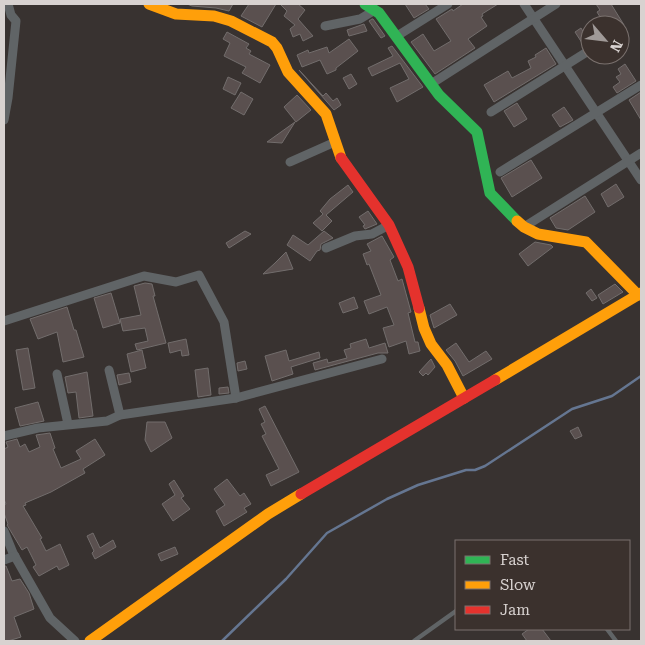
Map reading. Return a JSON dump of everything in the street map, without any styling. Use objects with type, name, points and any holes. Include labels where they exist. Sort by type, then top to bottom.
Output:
[{"type":"street","points":[[4,120],[16,22],[10,15],[8,4]]},
{"type":"street","points":[[149,4],[176,14],[214,16],[231,21],[272,42],[277,48],[288,72],[326,114],[342,160],[389,225],[408,267],[424,328],[431,344],[448,365],[464,398]]},
{"type":"street","points":[[397,36],[448,4]]},
{"type":"street","points":[[524,4],[641,180]]},
{"type":"street","points":[[431,84],[556,4]]},
{"type":"street","points":[[90,641],[268,514],[640,294],[586,242],[538,234],[524,227],[504,209],[490,193],[477,132],[439,95],[379,12],[370,7],[360,19],[325,26]]},
{"type":"street","points":[[491,112],[580,56]]},
{"type":"street","points":[[500,172],[641,85]]},
{"type":"street","points":[[290,162],[335,142]]},
{"type":"street","points":[[524,227],[641,153]]},
{"type":"street","points":[[326,248],[355,236],[372,234],[389,225]]},
{"type":"street","points":[[4,321],[144,276],[176,282],[199,275],[224,322],[236,398]]},
{"type":"street","points":[[4,436],[38,428],[107,421],[120,415],[236,398],[382,359]]},
{"type":"street","points":[[109,370],[120,415]]},
{"type":"street","points":[[57,374],[68,424]]},
{"type":"street","points":[[4,531],[14,556],[50,618],[75,641]]},
{"type":"street","points":[[4,560],[14,556]]},
{"type":"lane","points":[[414,641],[455,612]]},
{"type":"lane","points":[[607,630],[616,641]]},
{"type":"building","points":[[187,4],[233,4],[229,11]]},
{"type":"building","points":[[249,4],[276,4],[262,27],[241,16]]},
{"type":"building","points":[[280,4],[298,4],[305,10],[298,19],[313,36],[303,41],[300,34],[293,37],[290,29],[295,25],[284,16],[287,11]]},
{"type":"building","points":[[405,4],[425,4],[429,9],[414,18]]},
{"type":"building","points":[[463,4],[498,4],[482,14],[483,16],[481,17],[487,26],[468,39],[475,48],[435,74],[411,42],[423,34],[434,51],[451,41],[436,19]]},
{"type":"building","points":[[596,4],[611,4],[618,15],[599,15],[597,12],[600,10]]},
{"type":"building","points":[[372,19],[385,36],[381,38],[369,21]]},
{"type":"building","points":[[364,24],[367,31],[349,36],[347,30]]},
{"type":"building","points":[[580,29],[580,40],[575,32]]},
{"type":"building","points":[[227,32],[249,44],[246,48],[251,51],[249,54],[270,65],[260,83],[242,73],[246,67],[224,56],[230,43],[223,39]]},
{"type":"building","points":[[349,39],[358,51],[336,68],[336,70],[327,74],[320,60],[302,67],[297,55],[308,50],[309,53],[327,47],[329,53]]},
{"type":"building","points":[[392,46],[423,87],[397,102],[390,88],[409,79],[400,63],[372,76],[368,68],[393,56],[388,48]]},
{"type":"building","points":[[546,48],[556,64],[494,102],[484,85],[508,71],[512,78],[531,68],[528,61]]},
{"type":"building","points":[[626,65],[636,81],[617,93],[613,87],[620,82],[616,77],[621,74],[618,69]]},
{"type":"building","points":[[299,70],[323,96],[326,93],[333,101],[337,98],[341,105],[334,110]]},
{"type":"building","points":[[351,74],[357,84],[349,89],[343,78]]},
{"type":"building","points":[[228,77],[241,83],[235,95],[223,89]]},
{"type":"building","points":[[241,92],[253,99],[244,115],[231,108]]},
{"type":"building","points":[[641,92],[641,120],[629,100]]},
{"type":"building","points":[[297,95],[311,110],[296,122],[284,107]]},
{"type":"building","points":[[517,103],[527,119],[514,127],[504,111]]},
{"type":"building","points":[[564,107],[573,120],[560,127],[552,115]]},
{"type":"building","points":[[295,122],[282,143],[267,142]]},
{"type":"building","points":[[531,160],[542,178],[512,197],[501,178]]},
{"type":"building","points":[[616,184],[624,197],[608,207],[601,194]]},
{"type":"building","points":[[348,185],[353,192],[326,215],[332,221],[322,231],[313,223],[323,214],[320,211],[330,199]]},
{"type":"building","points":[[585,196],[595,212],[568,230],[556,228],[550,218]]},
{"type":"building","points":[[368,211],[377,224],[365,229],[363,226],[365,225],[359,217]]},
{"type":"building","points":[[245,231],[251,234],[229,248],[226,243]]},
{"type":"building","points":[[324,231],[333,238],[321,244],[320,250],[317,251],[310,261],[287,245],[293,235],[308,245]]},
{"type":"building","points":[[382,236],[394,257],[390,260],[398,281],[402,279],[411,312],[408,313],[415,342],[418,342],[420,351],[409,354],[406,341],[389,347],[383,328],[394,325],[387,307],[369,314],[364,301],[381,295],[363,254],[371,251],[367,244]]},
{"type":"building","points":[[535,242],[553,247],[528,266],[519,254]]},
{"type":"building","points":[[286,252],[293,269],[263,274],[275,263]]},
{"type":"building","points":[[145,283],[152,284],[155,296],[153,296],[166,343],[137,350],[135,344],[148,341],[145,328],[123,331],[120,319],[141,315],[134,286]]},
{"type":"building","points":[[615,284],[623,292],[603,304],[598,295]]},
{"type":"building","points":[[591,289],[597,298],[592,301],[586,293]]},
{"type":"building","points":[[111,293],[120,323],[103,328],[94,298]]},
{"type":"building","points":[[354,297],[358,308],[343,313],[339,303]]},
{"type":"building","points":[[450,304],[457,315],[434,328],[430,315]]},
{"type":"building","points":[[67,307],[84,357],[63,362],[57,332],[38,339],[30,319]]},
{"type":"building","points":[[186,339],[189,355],[182,356],[181,350],[170,353],[168,343]]},
{"type":"building","points":[[366,339],[369,348],[385,343],[388,353],[378,353],[315,370],[313,363],[327,359],[328,363],[347,358],[344,350],[351,348],[350,344]]},
{"type":"building","points":[[456,343],[469,362],[486,351],[492,359],[463,376],[455,361],[446,350]]},
{"type":"building","points":[[28,348],[35,388],[23,390],[16,350]]},
{"type":"building","points":[[142,350],[146,368],[131,372],[127,354]]},
{"type":"building","points":[[286,350],[289,361],[319,352],[320,358],[291,367],[293,374],[272,381],[265,356]]},
{"type":"building","points":[[431,359],[435,367],[428,375],[426,373],[423,376],[419,372]]},
{"type":"building","points":[[245,361],[247,369],[238,371],[237,363]]},
{"type":"building","points":[[208,368],[211,395],[198,397],[195,370]]},
{"type":"building","points":[[87,372],[93,416],[79,418],[76,392],[68,393],[65,377]]},
{"type":"building","points":[[129,373],[131,382],[119,385],[117,375]]},
{"type":"building","points":[[228,387],[229,393],[219,394],[219,388]]},
{"type":"building","points":[[38,402],[44,421],[20,426],[15,408]]},
{"type":"building","points":[[265,406],[299,472],[271,486],[266,475],[279,469],[262,436],[266,434],[261,424],[265,422],[259,409]]},
{"type":"building","points":[[147,422],[165,422],[172,438],[151,452],[145,440]]},
{"type":"building","points":[[578,427],[582,436],[575,439],[570,431]]},
{"type":"building","points":[[50,433],[55,448],[53,449],[61,468],[81,459],[76,451],[95,439],[105,455],[83,469],[85,473],[51,492],[25,503],[26,505],[23,506],[42,538],[40,539],[46,551],[60,544],[69,565],[59,570],[57,566],[39,576],[33,567],[36,565],[27,547],[22,550],[7,525],[4,513],[4,505],[6,504],[4,499],[4,449],[8,447],[6,442],[17,439],[20,447],[25,444],[29,452],[40,447],[36,435]]},
{"type":"building","points":[[227,479],[240,496],[244,493],[251,504],[244,508],[247,512],[224,526],[216,511],[225,505],[214,489]]},
{"type":"building","points":[[174,480],[184,496],[181,498],[190,509],[173,521],[162,504],[175,495],[169,484]]},
{"type":"building","points":[[93,533],[100,548],[113,540],[116,547],[95,559],[92,553],[94,551],[87,536]]},
{"type":"building","points":[[175,547],[178,554],[161,561],[158,554]]},
{"type":"building","points":[[4,566],[6,566],[12,581],[20,579],[29,593],[34,609],[14,617],[21,637],[8,641],[4,641]]},
{"type":"building","points":[[528,630],[543,630],[551,641],[527,641],[522,634]]},
{"type":"waterway","points":[[222,641],[286,579],[327,533],[387,499],[418,485],[485,466],[572,409],[612,396],[641,376]]},
{"type":"traffic: fast","points":[[365,4],[379,13],[439,95],[477,132],[490,193],[517,221]]},
{"type":"traffic: slow","points":[[149,4],[176,14],[214,16],[231,21],[272,42],[277,48],[288,72],[326,114],[341,158]]},
{"type":"traffic: slow","points":[[517,221],[538,234],[586,242],[638,295]]},
{"type":"traffic: slow","points":[[495,380],[641,293]]},
{"type":"traffic: slow","points":[[419,308],[424,328],[431,344],[447,365],[464,398]]},
{"type":"traffic: slow","points":[[90,641],[268,514],[301,494]]},
{"type":"traffic: jam","points":[[341,158],[389,225],[408,267],[419,308]]},
{"type":"traffic: jam","points":[[301,494],[495,380]]}]
